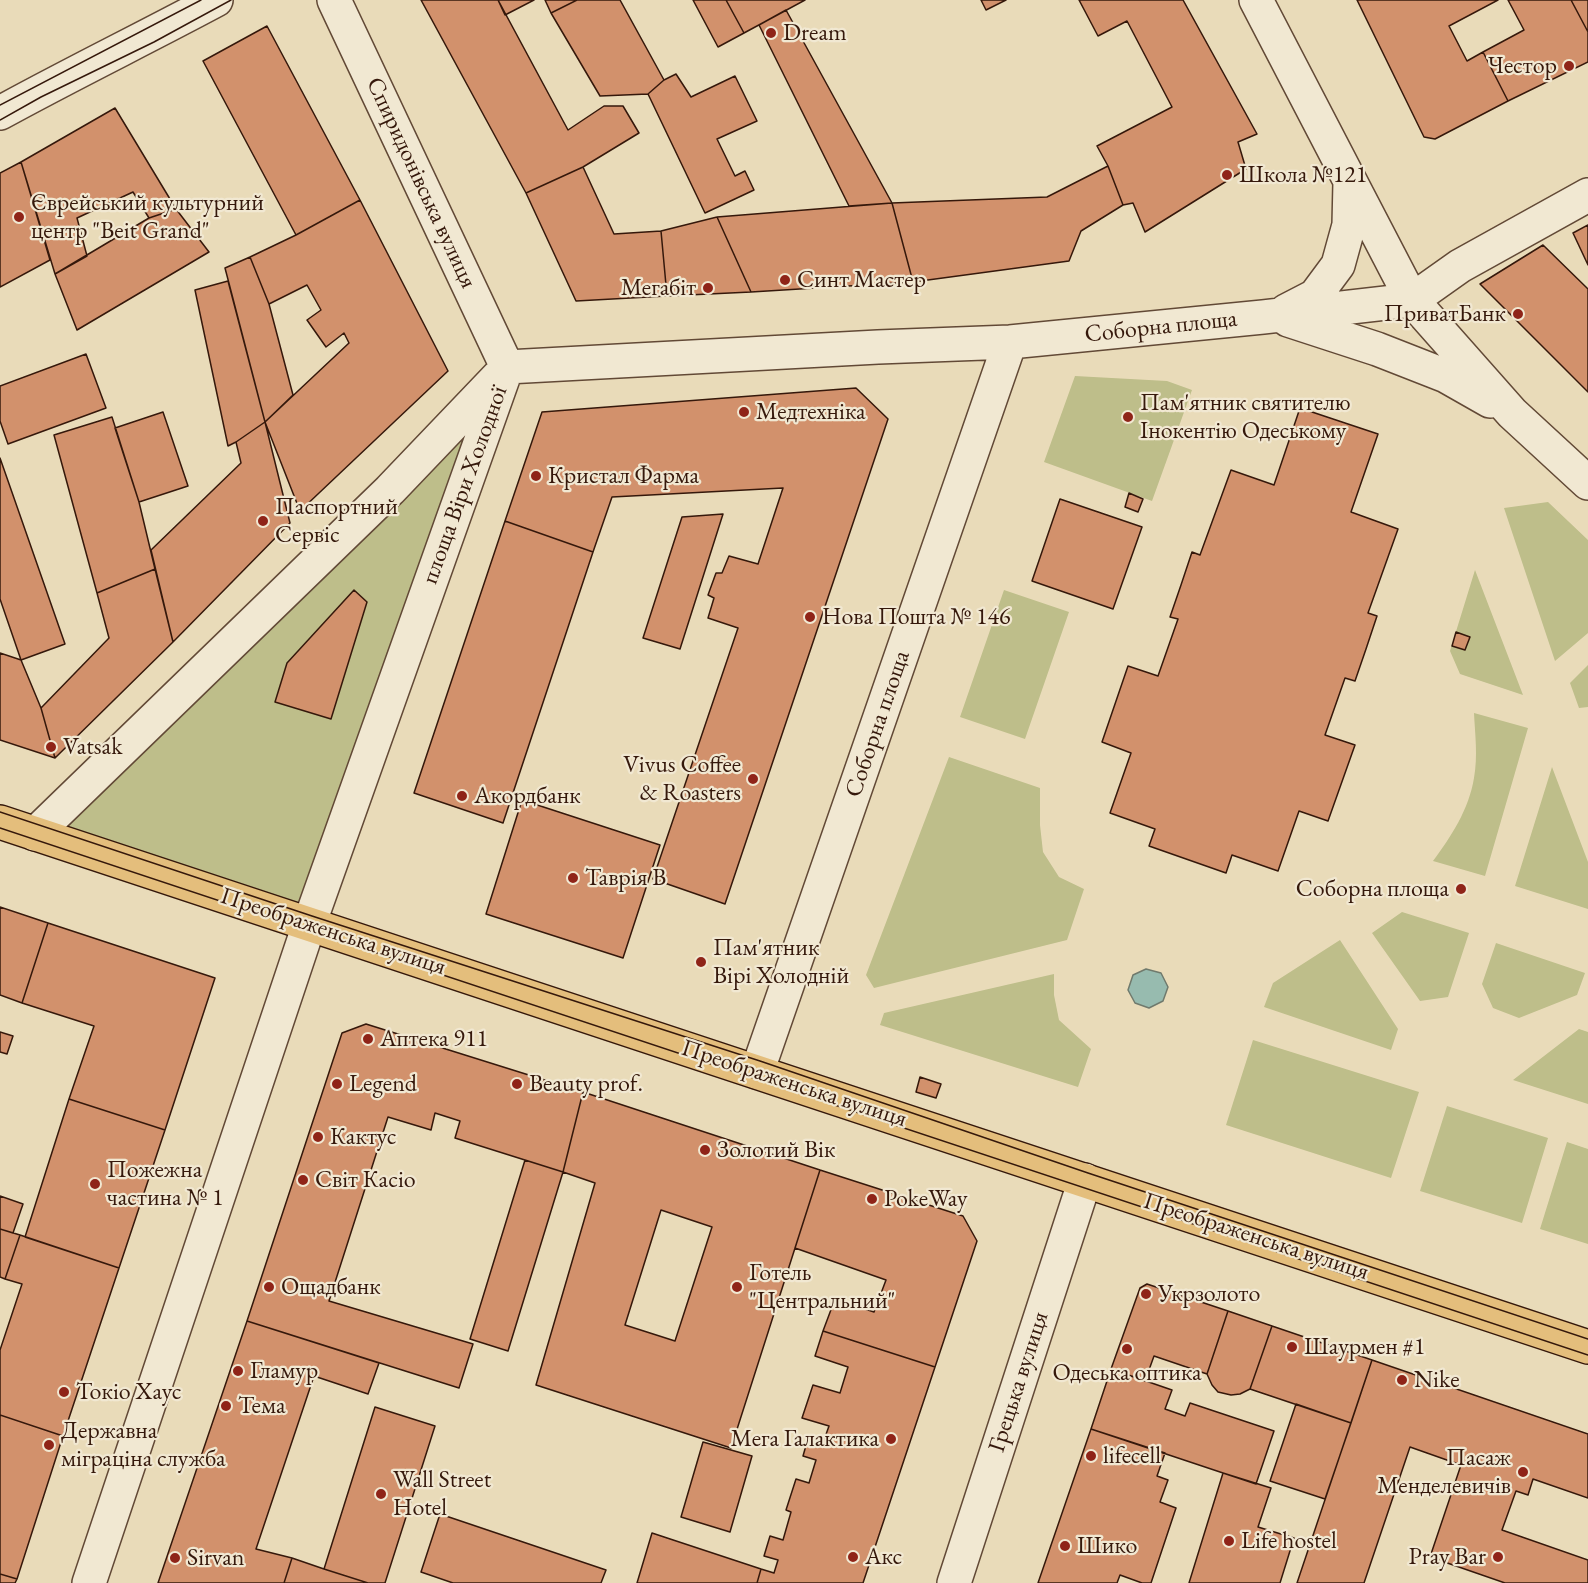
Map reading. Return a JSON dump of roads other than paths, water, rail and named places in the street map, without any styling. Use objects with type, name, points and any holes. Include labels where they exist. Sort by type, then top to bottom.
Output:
[{"type":"main road","name":"Преображенська вулиця","points":[[0,822],[1588,1347]]},
{"type":"street","points":[[0,113],[216,0]]},
{"type":"street","name":"Спиридонівська вулиця","points":[[334,0],[507,367]]},
{"type":"street","points":[[1256,0],[1412,300],[1460,266],[1588,195]]},
{"type":"street","points":[[1275,316],[1315,296],[1338,265],[1349,225],[1350,181]]},
{"type":"street","name":"Соборна площа","points":[[507,367],[1011,342],[1412,300],[1512,413],[1588,483]]},
{"type":"street","name":"Соборна площа","points":[[1275,316],[1377,349],[1446,376],[1512,413]]},
{"type":"street","name":"Соборна площа","points":[[757,1072],[1011,342]]},
{"type":"street","name":"площа Віри Холодної","points":[[35,834],[390,490],[507,367]]},
{"type":"street","name":"площа Віри Холодної","points":[[89,1583],[310,924],[507,367]]},
{"type":"street","name":"Грецька вулиця","points":[[954,1583],[1085,1180]]},
{"type":"water","points":[[1146,969],[1161,973],[1168,987],[1163,1001],[1149,1008],[1135,1003],[1128,990],[1133,975]]},
{"type":"tram line","points":[[0,105],[201,0]]},
{"type":"tram line","points":[[0,120],[231,0]]},
{"type":"tram line","points":[[0,812],[760,1061],[1588,1339]]},
{"type":"tram line","points":[[0,828],[1588,1355]]},
{"type":"place","name":"Dream","points":[[771,33]]},
{"type":"place","name":"Честор","points":[[1569,66]]},
{"type":"place","name":"Школа №121","points":[[1227,175]]},
{"type":"place","name":"Єврейський культурний центр \"Beit Grand\"","points":[[19,217]]},
{"type":"place","name":"Синт Мастер","points":[[785,280]]},
{"type":"place","name":"Мегабіт","points":[[708,288]]},
{"type":"place","name":"ПриватБанк","points":[[1518,314]]},
{"type":"place","name":"Медтехніка","points":[[744,412]]},
{"type":"place","name":"Пам'ятник святителю Інокентію Одеському","points":[[1128,417]]},
{"type":"place","name":"Кристал Фарма","points":[[536,476]]},
{"type":"place","name":"Паспортний Сервіс","points":[[263,521]]},
{"type":"place","name":"Нова Пошта № 146","points":[[810,617]]},
{"type":"place","name":"Vatsak","points":[[51,747]]},
{"type":"place","name":"Vivus Coffee & Roasters","points":[[753,779]]},
{"type":"place","name":"Акордбанк","points":[[462,796]]},
{"type":"place","name":"Таврія В","points":[[573,878]]},
{"type":"place","name":"Соборна площа","points":[[1461,889]]},
{"type":"place","name":"Пам'ятник Вірі Холодній","points":[[701,962]]},
{"type":"place","name":"Аптека 911","points":[[368,1039]]},
{"type":"place","name":"Legend","points":[[337,1084]]},
{"type":"place","name":"Beauty prof.","points":[[517,1084]]},
{"type":"place","name":"Кактус","points":[[318,1137]]},
{"type":"place","name":"Золотий Вік","points":[[705,1150]]},
{"type":"place","name":"Свiт Касiо","points":[[303,1180]]},
{"type":"place","name":"Пожежна частина № 1","points":[[95,1184]]},
{"type":"place","name":"PokeWay","points":[[872,1199]]},
{"type":"place","name":"Ощадбанк","points":[[269,1287]]},
{"type":"place","name":"Готель \"Центральний\"","points":[[737,1287]]},
{"type":"place","name":"Укрзолото","points":[[1146,1294]]},
{"type":"place","name":"Шаурмен #1","points":[[1292,1347]]},
{"type":"place","name":"Одеська оптика","points":[[1127,1349]]},
{"type":"place","name":"Гламур","points":[[238,1371]]},
{"type":"place","name":"Nike","points":[[1402,1380]]},
{"type":"place","name":"Токіо Хаус","points":[[64,1392]]},
{"type":"place","name":"Тема","points":[[226,1406]]},
{"type":"place","name":"Мега Галактика","points":[[891,1439]]},
{"type":"place","name":"Державна міграціна служба","points":[[49,1445]]},
{"type":"place","name":"lifecell","points":[[1091,1456]]},
{"type":"place","name":"Пасаж Менделевичів","points":[[1523,1472]]},
{"type":"place","name":"Wall Street Hotel","points":[[381,1494]]},
{"type":"place","name":"Life hostel","points":[[1229,1541]]},
{"type":"place","name":"Шико","points":[[1065,1546]]},
{"type":"place","name":"Акс","points":[[853,1557]]},
{"type":"place","name":"Pray Bar","points":[[1498,1557]]},
{"type":"place","name":"Sirvan","points":[[175,1558]]}]
